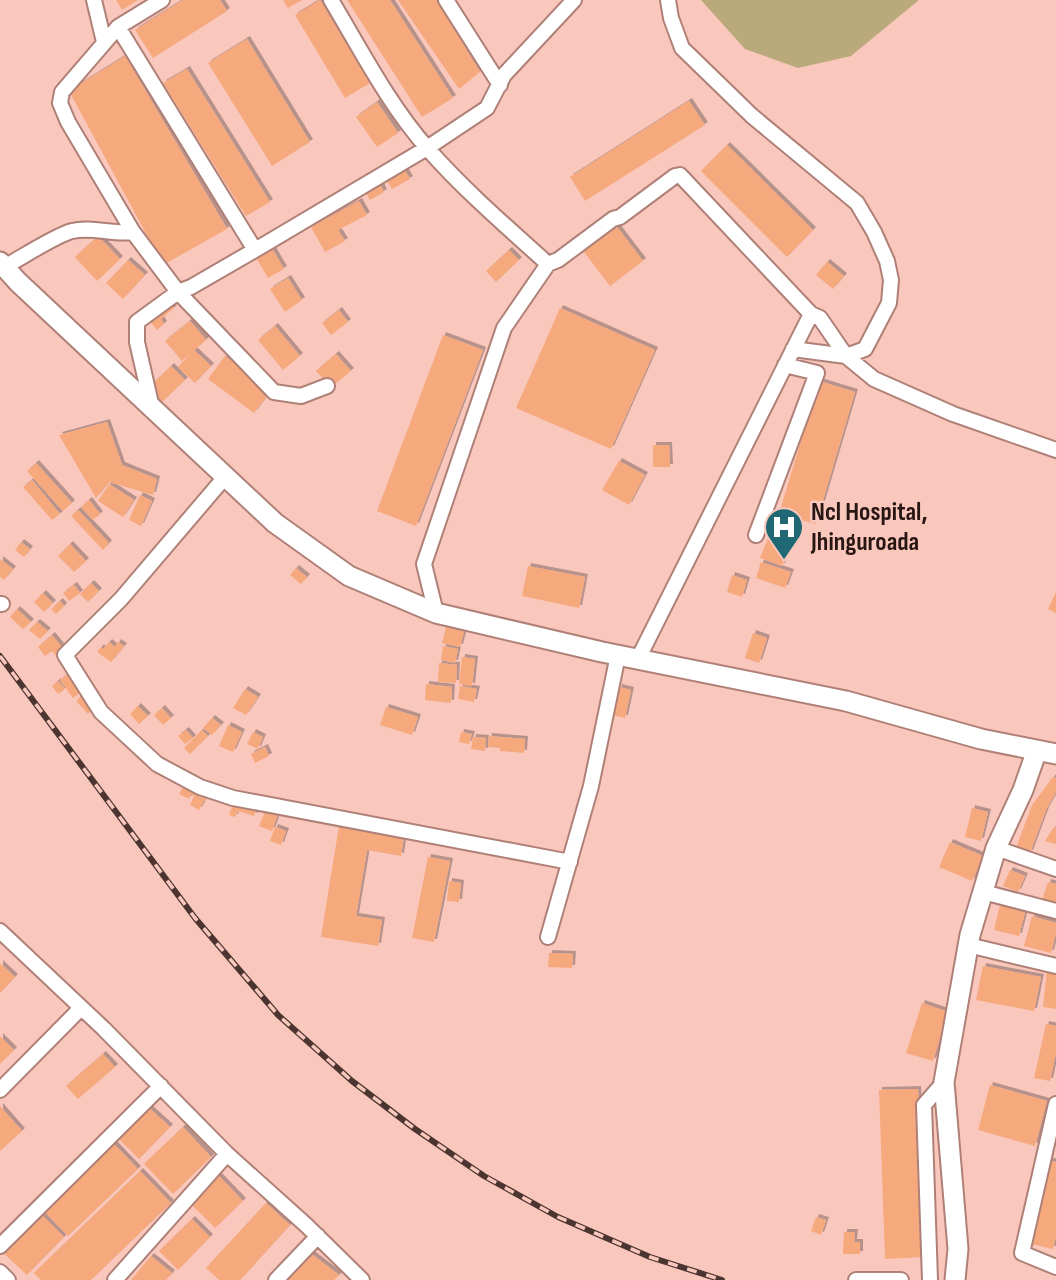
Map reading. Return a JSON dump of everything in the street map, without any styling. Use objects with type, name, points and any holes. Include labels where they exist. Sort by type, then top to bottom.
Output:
[{"type":"street","points":[[94,0],[104,42]]},
{"type":"street","points":[[162,0],[118,27],[62,92],[60,103],[68,122],[133,232],[178,292],[274,392],[301,396],[327,386]]},
{"type":"street","points":[[331,0],[384,90],[427,148],[485,207],[548,264]]},
{"type":"street","points":[[446,0],[500,85]]},
{"type":"street","points":[[152,408],[137,342],[137,322],[178,292],[255,250],[427,148],[487,108],[504,75],[574,0]]},
{"type":"street","points":[[668,0],[671,18],[682,48],[752,116],[857,204],[887,261],[891,279],[889,303],[865,349],[846,356],[793,349]]},
{"type":"street","points":[[118,27],[255,250]]},
{"type":"street","points":[[436,613],[424,564],[504,328],[548,264],[558,260],[613,219],[620,217],[665,182],[680,175],[811,314],[820,318],[846,356],[874,379],[953,414],[1056,450]]},
{"type":"street","points":[[133,232],[121,234],[100,230],[72,231],[2,265],[275,523],[349,576],[436,613],[618,655],[846,701],[981,739],[1047,752],[1023,790],[996,848],[968,945],[944,1082],[958,1249],[955,1280]]},
{"type":"street","points":[[638,659],[811,314]]},
{"type":"street","points":[[756,535],[817,373],[785,365]]},
{"type":"street","points":[[225,477],[121,599],[65,655],[101,712],[157,764],[200,787],[222,794],[570,862]]},
{"type":"street","points":[[548,937],[591,786],[618,655]]},
{"type":"street","points":[[996,848],[1056,869]]},
{"type":"street","points":[[983,892],[1056,911]]},
{"type":"street","points":[[0,931],[82,1008],[226,1154],[318,1236],[362,1280]]},
{"type":"street","points":[[968,945],[1056,967]]},
{"type":"street","points":[[0,1090],[82,1008]]},
{"type":"street","points":[[930,1280],[925,1105],[944,1082]]},
{"type":"street","points":[[0,1246],[161,1086]]},
{"type":"street","points":[[1056,1104],[1022,1253],[1056,1267]]},
{"type":"street","points":[[115,1280],[226,1154]]},
{"type":"street","points":[[276,1280],[318,1236]]},
{"type":"street","points":[[0,1272],[8,1280]]},
{"type":"street","points":[[856,1280],[901,1280]]},
{"type":"shaded area","points":[[701,0],[919,0],[851,56],[798,68],[745,49]]},
{"type":"building","points":[[116,0],[138,0],[122,10]]},
{"type":"building","points":[[183,0],[220,0],[227,11],[153,58],[135,30]]},
{"type":"building","points":[[283,0],[302,0],[288,8]]},
{"type":"building","points":[[320,0],[370,83],[345,98],[295,15]]},
{"type":"building","points":[[347,0],[390,0],[453,98],[422,117]]},
{"type":"building","points":[[398,0],[436,0],[480,72],[459,89]]},
{"type":"building","points":[[247,39],[310,142],[272,166],[208,63]]},
{"type":"building","points":[[125,56],[227,229],[163,265],[69,91]]},
{"type":"building","points":[[187,69],[270,202],[246,216],[163,83]]},
{"type":"building","points":[[689,101],[705,125],[585,201],[570,177]]},
{"type":"building","points":[[377,102],[398,133],[377,147],[356,117]]},
{"type":"building","points":[[727,145],[813,230],[787,257],[701,171]]},
{"type":"building","points":[[403,167],[410,179],[392,189],[385,177]]},
{"type":"building","points":[[378,180],[384,192],[370,200],[364,189]]},
{"type":"building","points":[[359,201],[367,215],[338,230],[345,241],[325,252],[311,227]]},
{"type":"building","points":[[614,223],[643,261],[610,286],[581,248]]},
{"type":"building","points":[[98,236],[120,259],[97,281],[75,257]]},
{"type":"building","points":[[270,245],[284,269],[268,278],[254,254]]},
{"type":"building","points":[[509,250],[519,260],[496,282],[486,271]]},
{"type":"building","points":[[128,260],[145,275],[123,299],[106,283]]},
{"type":"building","points":[[827,262],[844,276],[833,289],[816,275]]},
{"type":"building","points":[[288,278],[302,300],[285,312],[270,289]]},
{"type":"building","points":[[169,303],[174,308],[161,319],[164,324],[157,330],[149,320]]},
{"type":"building","points":[[560,308],[655,350],[611,449],[516,408]]},
{"type":"building","points":[[339,310],[348,322],[331,335],[322,323]]},
{"type":"building","points":[[190,321],[206,340],[182,361],[165,341]]},
{"type":"building","points":[[275,326],[300,356],[283,370],[258,340]]},
{"type":"building","points":[[443,335],[483,350],[416,526],[377,511]]},
{"type":"building","points":[[194,350],[211,366],[195,383],[178,367]]},
{"type":"building","points":[[336,354],[351,371],[331,387],[316,371]]},
{"type":"building","points":[[225,356],[271,391],[254,413],[208,379]]},
{"type":"building","points":[[171,366],[185,380],[161,403],[147,389]]},
{"type":"building","points":[[819,381],[855,392],[816,524],[779,514]]},
{"type":"building","points":[[107,422],[122,465],[157,479],[153,495],[109,482],[96,498],[59,435]]},
{"type":"building","points":[[653,445],[669,445],[670,467],[653,467]]},
{"type":"building","points":[[619,461],[645,475],[629,505],[602,490]]},
{"type":"building","points":[[36,463],[72,503],[63,511],[27,471]]},
{"type":"building","points":[[32,480],[60,514],[52,520],[23,487]]},
{"type":"building","points":[[109,484],[134,500],[123,517],[98,501]]},
{"type":"building","points":[[140,495],[152,501],[141,526],[129,520]]},
{"type":"building","points":[[89,500],[100,514],[93,520],[81,507]]},
{"type":"building","points":[[78,510],[109,543],[103,550],[71,516]]},
{"type":"building","points":[[769,536],[790,544],[782,566],[760,558]]},
{"type":"building","points":[[21,542],[30,549],[24,557],[15,550]]},
{"type":"building","points":[[70,544],[86,561],[74,572],[58,556]]},
{"type":"building","points":[[0,559],[13,569],[4,580],[0,577]]},
{"type":"building","points":[[761,562],[791,572],[785,588],[756,578]]},
{"type":"building","points":[[528,566],[585,577],[579,608],[522,596]]},
{"type":"building","points":[[296,568],[307,577],[301,584],[290,575]]},
{"type":"building","points":[[732,575],[747,580],[742,597],[727,592]]},
{"type":"building","points":[[91,583],[99,591],[88,602],[80,594]]},
{"type":"building","points":[[74,585],[80,593],[69,601],[63,593]]},
{"type":"building","points":[[1056,592],[1056,613],[1048,609]]},
{"type":"building","points":[[43,593],[53,603],[44,612],[34,602]]},
{"type":"building","points":[[60,601],[64,606],[56,614],[51,609]]},
{"type":"building","points":[[17,609],[31,622],[23,629],[10,617]]},
{"type":"building","points":[[37,622],[48,631],[40,639],[29,630]]},
{"type":"building","points":[[446,627],[464,631],[460,647],[442,643]]},
{"type":"building","points":[[753,633],[767,638],[759,663],[745,658]]},
{"type":"building","points":[[52,635],[65,651],[57,657],[52,651],[45,656],[38,647]]},
{"type":"building","points":[[109,642],[115,647],[118,642],[124,646],[111,662],[97,652]]},
{"type":"building","points":[[443,646],[458,649],[455,663],[441,660]]},
{"type":"building","points":[[462,657],[475,659],[472,686],[459,684]]},
{"type":"building","points":[[439,663],[457,665],[456,683],[438,682]]},
{"type":"building","points":[[72,671],[85,689],[73,698],[60,680]]},
{"type":"building","points":[[58,681],[65,689],[58,694],[52,686]]},
{"type":"building","points":[[426,684],[452,687],[451,703],[425,700]]},
{"type":"building","points":[[460,686],[477,689],[474,702],[458,699]]},
{"type":"building","points":[[619,687],[631,690],[625,718],[613,715]]},
{"type":"building","points":[[245,689],[258,697],[246,715],[233,708]]},
{"type":"building","points":[[83,694],[94,707],[88,714],[76,701]]},
{"type":"building","points":[[138,706],[148,716],[139,724],[130,714]]},
{"type":"building","points":[[386,707],[418,717],[412,735],[380,725]]},
{"type":"building","points":[[162,708],[171,718],[163,725],[154,715]]},
{"type":"building","points":[[212,718],[221,725],[212,735],[203,728]]},
{"type":"building","points":[[228,725],[242,732],[233,752],[219,746]]},
{"type":"building","points":[[186,730],[193,738],[185,744],[178,736]]},
{"type":"building","points":[[202,730],[208,736],[190,754],[184,748]]},
{"type":"building","points":[[253,732],[263,737],[258,749],[247,744]]},
{"type":"building","points":[[461,732],[472,734],[469,744],[459,742]]},
{"type":"building","points":[[489,736],[525,739],[524,753],[488,747]]},
{"type":"building","points":[[473,737],[486,738],[485,751],[471,749]]},
{"type":"building","points":[[265,747],[269,756],[255,763],[251,754]]},
{"type":"building","points":[[1053,777],[1056,778],[1056,792],[1046,810],[1030,853],[1016,848],[1032,805]]},
{"type":"building","points":[[186,782],[209,794],[205,801],[191,794],[189,799],[179,794]]},
{"type":"building","points":[[194,796],[204,801],[199,810],[190,805]]},
{"type":"building","points":[[235,799],[257,807],[254,816],[238,811],[235,817],[229,815]]},
{"type":"building","points":[[267,806],[279,811],[272,831],[259,826]]},
{"type":"building","points":[[972,808],[988,812],[981,841],[965,837]]},
{"type":"building","points":[[339,826],[404,836],[401,856],[367,850],[356,916],[382,920],[378,946],[321,937]]},
{"type":"building","points":[[275,827],[286,831],[281,845],[270,841]]},
{"type":"building","points":[[1054,827],[1056,828],[1056,844],[1045,841]]},
{"type":"building","points":[[950,842],[983,856],[972,881],[939,867]]},
{"type":"building","points":[[428,857],[450,861],[434,942],[412,938]]},
{"type":"building","points":[[1010,870],[1025,876],[1018,892],[1003,886]]},
{"type":"building","points":[[449,881],[461,883],[459,902],[447,901]]},
{"type":"building","points":[[1048,882],[1056,884],[1056,911],[1040,906]]},
{"type":"building","points":[[1001,901],[1026,908],[1019,936],[994,930]]},
{"type":"building","points":[[1032,916],[1056,923],[1051,953],[1024,946]]},
{"type":"building","points":[[549,953],[573,954],[572,968],[548,967]]},
{"type":"building","points":[[0,963],[15,977],[0,993]]},
{"type":"building","points":[[983,966],[1041,977],[1034,1011],[976,1000]]},
{"type":"building","points":[[1047,969],[1056,971],[1056,1009],[1043,1007]]},
{"type":"building","points":[[922,1003],[948,1012],[933,1061],[906,1053]]},
{"type":"building","points":[[1046,1024],[1056,1026],[1056,1053],[1050,1081],[1034,1078]]},
{"type":"building","points":[[0,1036],[14,1050],[0,1064]]},
{"type":"building","points":[[103,1054],[115,1067],[78,1099],[66,1086]]},
{"type":"building","points":[[990,1085],[1047,1101],[1035,1146],[978,1130]]},
{"type":"building","points":[[918,1089],[924,1257],[885,1259],[879,1090]]},
{"type":"building","points":[[0,1106],[22,1131],[0,1151]]},
{"type":"building","points":[[149,1108],[170,1127],[139,1159],[119,1139]]},
{"type":"building","points":[[183,1127],[211,1157],[173,1194],[144,1164]]},
{"type":"building","points":[[114,1144],[138,1169],[68,1236],[43,1210]]},
{"type":"building","points":[[1047,1160],[1056,1162],[1056,1236],[1053,1249],[1027,1243]]},
{"type":"building","points":[[140,1171],[171,1203],[91,1280],[41,1280],[34,1273]]},
{"type":"building","points":[[217,1174],[243,1201],[215,1228],[189,1202]]},
{"type":"building","points":[[266,1203],[290,1225],[240,1280],[219,1280],[206,1268]]},
{"type":"building","points":[[39,1212],[64,1237],[27,1275],[1,1251]]},
{"type":"building","points":[[816,1217],[826,1220],[821,1235],[811,1231]]},
{"type":"building","points":[[192,1219],[210,1237],[178,1270],[159,1251]]},
{"type":"building","points":[[844,1232],[855,1232],[854,1242],[860,1242],[860,1254],[843,1254]]},
{"type":"building","points":[[309,1252],[339,1275],[334,1280],[282,1280]]},
{"type":"building","points":[[151,1256],[172,1273],[166,1280],[131,1280]]},
{"type":"railway","points":[[0,656],[195,918],[278,1015],[352,1081],[415,1129],[484,1176],[558,1217],[650,1257],[722,1280]]},
{"type":"place","name":"Ncl Hospital, Jhinguroada","points":[[784,561]]}]
